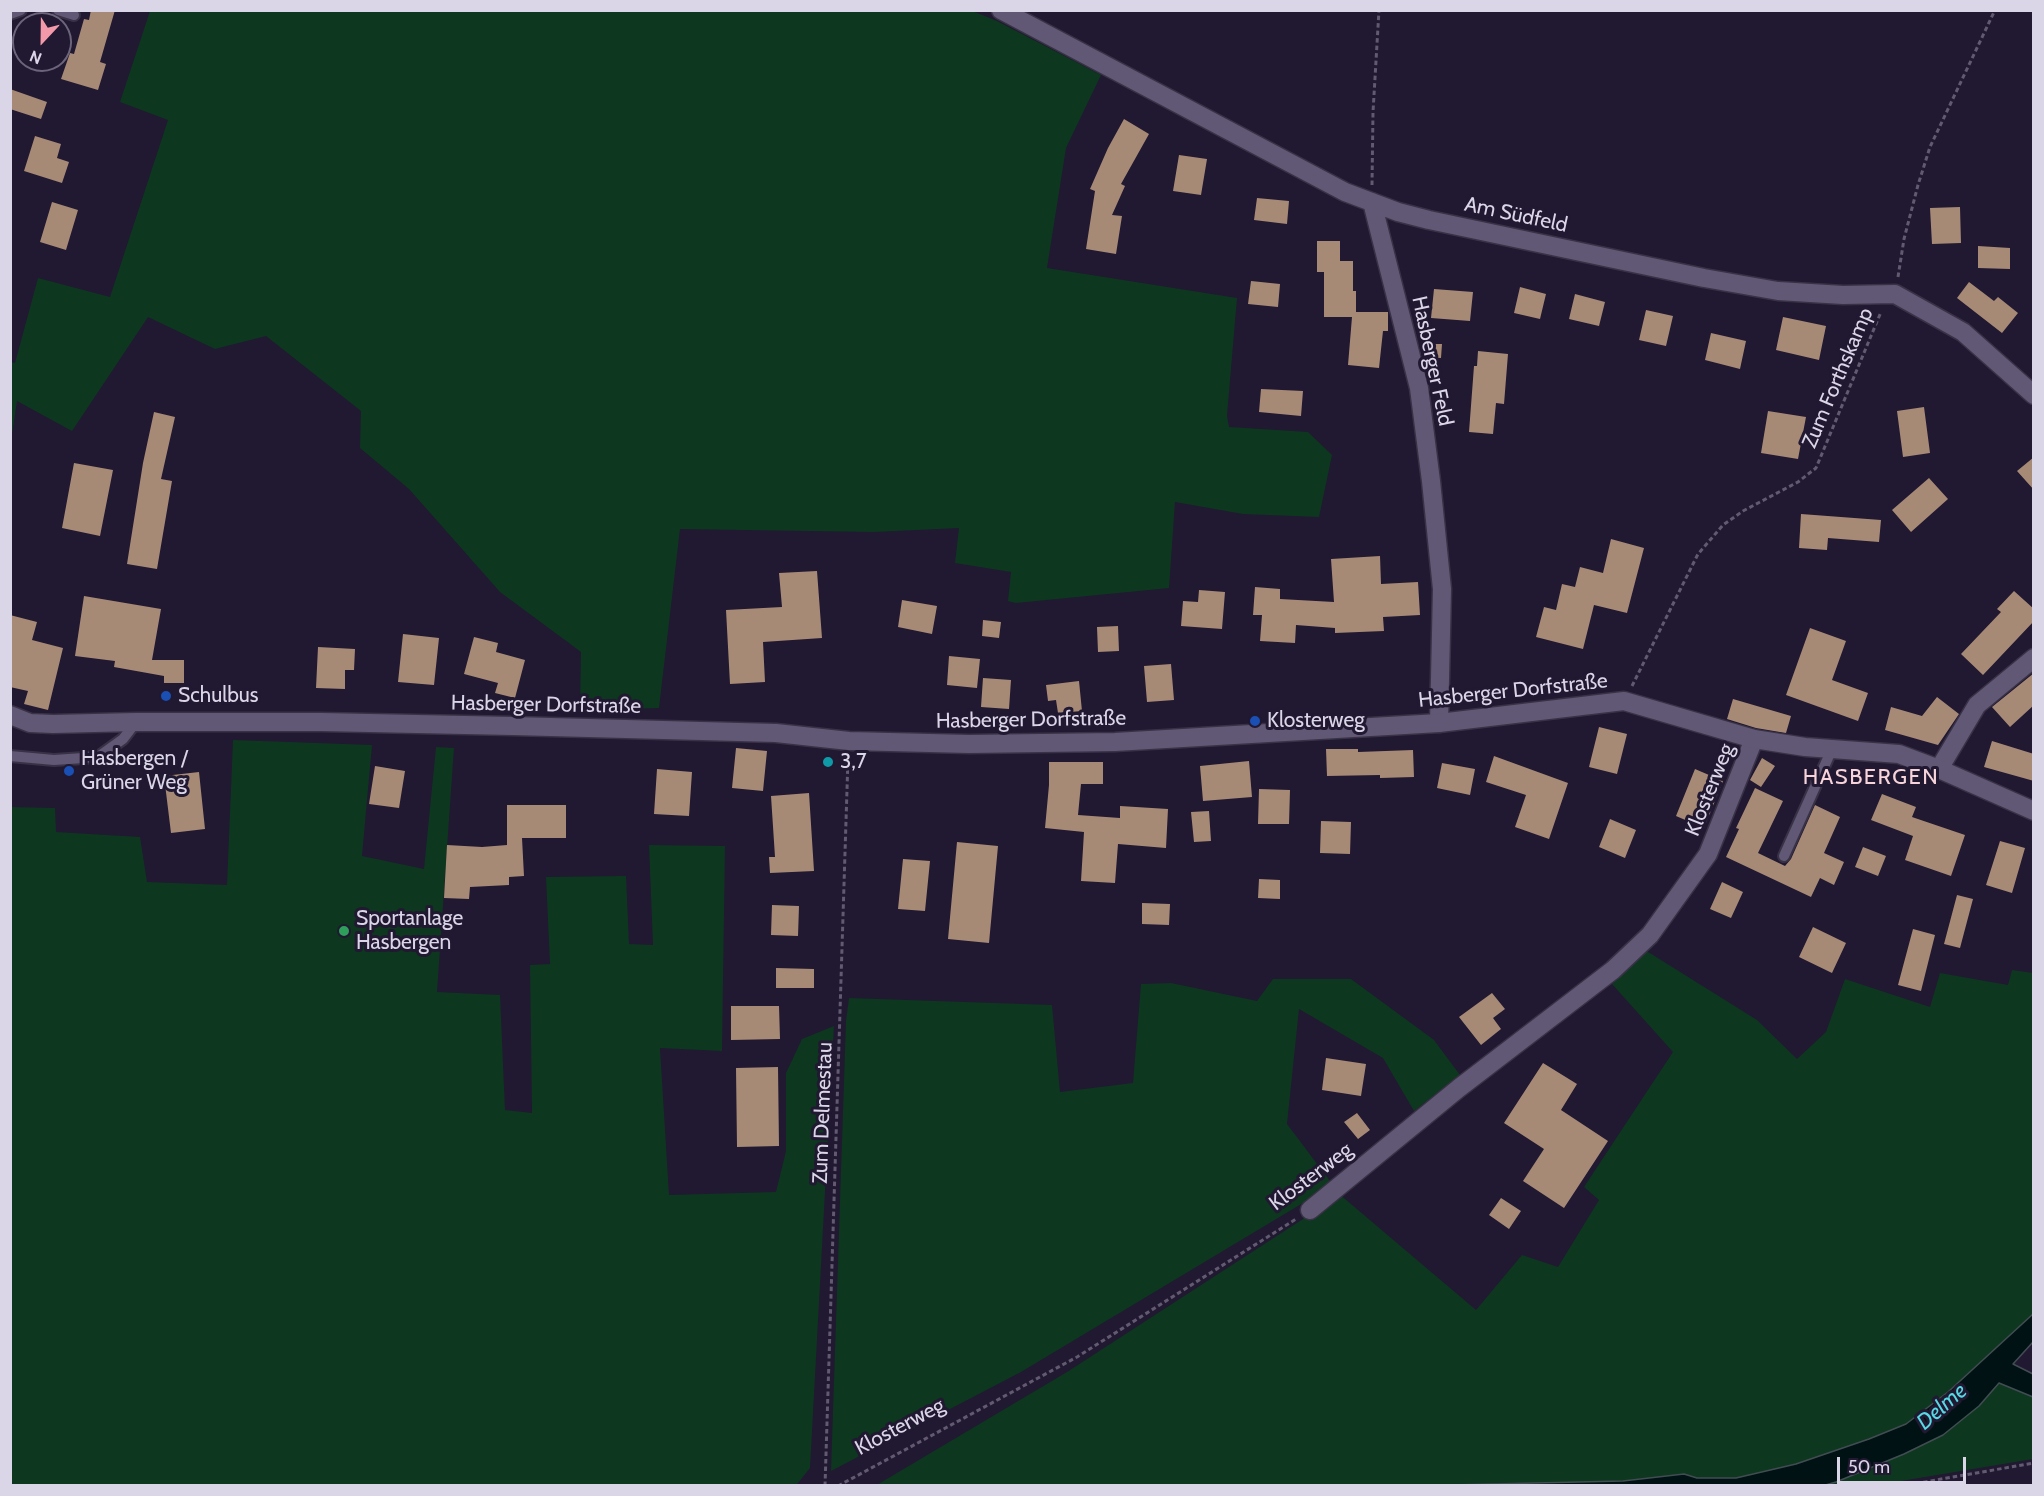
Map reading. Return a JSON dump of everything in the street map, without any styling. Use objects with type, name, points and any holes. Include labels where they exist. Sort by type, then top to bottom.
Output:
[{"type":"street","name":"Am Südfeld","points":[[1001,10],[1345,192],[1372,202],[1429,220],[1714,280],[1778,291],[1843,295],[1895,294]]},
{"type":"street","name":"Hasberger Feld","points":[[1372,202],[1419,388],[1430,470],[1442,589],[1439,723]]},
{"type":"street","points":[[1895,294],[1963,332],[2034,395]]},
{"type":"street","points":[[1939,769],[1977,705],[2034,658]]},
{"type":"street","name":"Hasberger Dorfstraße","points":[[10,715],[30,723],[321,722],[776,733],[849,741],[969,744],[1115,742],[1439,723],[1624,701],[1754,739],[1899,754],[2034,811]]},
{"type":"street","name":"Klosterweg","points":[[1310,1210],[1459,1088],[1613,969],[1650,935],[1708,854],[1754,739]]},
{"type":"lane","points":[[10,14],[21,10]]},
{"type":"lane","points":[[58,10],[74,15]]},
{"type":"lane","points":[[10,756],[54,760],[98,758],[123,739],[136,722]]},
{"type":"lane","points":[[1784,856],[1832,748]]},
{"type":"path","points":[[1372,202],[1372,112],[1379,10]]},
{"type":"path","name":"Zum Forthskamp","points":[[1624,701],[1698,554],[1723,525],[1743,511],[1798,482],[1816,468],[1879,316],[1895,294],[1904,239],[1930,147],[1995,10]]},
{"type":"path","name":"Zum Delmestau","points":[[825,1485],[849,741]]},
{"type":"path","name":"Klosterweg","points":[[838,1485],[1077,1357],[1310,1210]]},
{"type":"path","points":[[1901,1485],[2034,1463]]},
{"type":"green space","points":[[970,10],[997,21],[1101,75],[1066,148],[1047,268],[1237,298],[1227,416],[1229,427],[1308,432],[1332,455],[1319,517],[1243,514],[1175,502],[1169,588],[1016,603],[1008,601],[1011,572],[955,563],[959,528],[874,532],[680,529],[659,708],[580,710],[581,652],[500,592],[409,489],[360,448],[361,411],[266,336],[215,349],[148,317],[72,431],[17,401],[11,441],[11,362],[15,363],[38,278],[110,297],[168,120],[120,102],[150,11]]},
{"type":"green space","points":[[233,740],[372,745],[362,856],[424,869],[436,747],[454,748],[437,992],[500,995],[505,1110],[532,1113],[530,965],[550,964],[546,877],[626,876],[629,944],[653,945],[649,845],[725,846],[722,1051],[660,1048],[669,1195],[776,1192],[786,1151],[786,1073],[802,1039],[834,1026],[810,1468],[795,1486],[11,1486],[11,807],[55,808],[56,832],[140,837],[147,882],[227,885]]},
{"type":"green space","points":[[1645,950],[1757,1020],[1797,1059],[1826,1032],[1845,979],[1930,1007],[1940,973],[2008,985],[2012,970],[2033,973],[2033,1314],[1948,1392],[1906,1424],[1796,1464],[1736,1478],[1697,1478],[1684,1474],[1623,1481],[1449,1486],[875,1486],[1067,1372],[1323,1206],[1338,1193],[1476,1310],[1522,1255],[1558,1267],[1599,1200],[1584,1187],[1673,1052],[1612,984]]},
{"type":"green space","points":[[1273,979],[1351,979],[1434,1040],[1460,1075],[1414,1111],[1383,1058],[1299,1009],[1287,1124],[1333,1185],[1021,1372],[831,1471],[846,1021],[849,998],[1052,1005],[1060,1092],[1133,1083],[1141,984],[1171,983],[1257,1001]]},
{"type":"green space","points":[[1999,1383],[2033,1397],[2033,1459],[1877,1485],[1822,1486],[1836,1482],[1979,1406]]},
{"type":"water","name":"Delme","points":[[2033,1314],[2033,1342],[2013,1364],[2033,1374],[2033,1397],[1999,1383],[1979,1406],[1943,1435],[1836,1482],[1822,1486],[1449,1485],[1623,1481],[1684,1474],[1697,1478],[1736,1478],[1796,1464],[1906,1424],[1948,1392]]},
{"type":"building","points":[[91,10],[115,10],[100,62],[106,64],[98,90],[61,79],[63,72],[72,72],[72,54],[74,54],[84,19],[89,20]]},
{"type":"building","points":[[10,89],[47,102],[41,119],[10,109]]},
{"type":"building","points":[[1124,119],[1149,134],[1121,184],[1125,186],[1112,215],[1122,216],[1116,254],[1086,249],[1095,191],[1090,189]]},
{"type":"building","points":[[35,136],[61,144],[57,158],[69,162],[62,183],[24,171]]},
{"type":"building","points":[[1179,155],[1207,159],[1201,195],[1173,191]]},
{"type":"building","points":[[1257,198],[1289,201],[1287,224],[1254,220]]},
{"type":"building","points":[[52,202],[78,210],[66,250],[40,242]]},
{"type":"building","points":[[1960,207],[1961,243],[1932,244],[1930,208]]},
{"type":"building","points":[[1317,241],[1340,241],[1340,261],[1353,261],[1356,312],[1388,312],[1388,331],[1383,331],[1379,368],[1348,365],[1352,317],[1324,317],[1324,272],[1317,272]]},
{"type":"building","points":[[1978,246],[2010,248],[2010,269],[1978,268]]},
{"type":"building","points":[[1251,281],[1280,284],[1278,307],[1248,304]]},
{"type":"building","points":[[1969,282],[1994,301],[1998,297],[2018,313],[2002,333],[1957,298]]},
{"type":"building","points":[[1520,287],[1546,294],[1540,319],[1514,313]]},
{"type":"building","points":[[1434,289],[1473,292],[1470,321],[1431,318]]},
{"type":"building","points":[[1575,294],[1605,302],[1599,326],[1569,319]]},
{"type":"building","points":[[1646,310],[1673,316],[1666,346],[1639,340]]},
{"type":"building","points":[[1783,317],[1826,326],[1819,360],[1776,350]]},
{"type":"building","points":[[1711,333],[1746,341],[1740,369],[1705,360]]},
{"type":"building","points":[[1426,344],[1442,344],[1441,358],[1425,357]]},
{"type":"building","points":[[1478,351],[1508,354],[1504,404],[1496,403],[1493,434],[1469,432],[1474,366],[1477,366]]},
{"type":"building","points":[[1261,389],[1303,391],[1301,416],[1259,412]]},
{"type":"building","points":[[1924,407],[1930,453],[1903,457],[1897,411]]},
{"type":"building","points":[[1768,411],[1806,417],[1798,459],[1761,453]]},
{"type":"building","points":[[154,412],[175,417],[161,479],[172,481],[157,569],[127,564],[143,463]]},
{"type":"building","points":[[2034,457],[2034,490],[2017,471]]},
{"type":"building","points":[[74,463],[113,470],[100,536],[62,528]]},
{"type":"building","points":[[1929,478],[1948,499],[1911,532],[1892,510]]},
{"type":"building","points":[[1801,514],[1881,520],[1879,542],[1828,538],[1827,550],[1799,548]]},
{"type":"building","points":[[1611,539],[1644,548],[1627,613],[1594,605],[1583,649],[1536,637],[1544,607],[1556,610],[1562,584],[1575,587],[1580,567],[1603,573]]},
{"type":"building","points":[[1380,556],[1381,584],[1418,582],[1420,615],[1383,617],[1384,631],[1335,633],[1335,628],[1296,625],[1295,643],[1260,641],[1262,615],[1253,615],[1255,587],[1280,589],[1280,599],[1334,602],[1331,559]]},
{"type":"building","points":[[817,571],[822,638],[763,642],[765,682],[730,684],[726,610],[782,607],[779,573]]},
{"type":"building","points":[[1199,590],[1225,592],[1222,629],[1181,626],[1183,601],[1198,602]]},
{"type":"building","points":[[2014,591],[2034,609],[2034,621],[1983,675],[1961,654],[2001,612],[1997,609]]},
{"type":"building","points":[[84,596],[161,609],[152,660],[184,660],[184,683],[164,683],[164,676],[114,667],[115,661],[75,656]]},
{"type":"building","points":[[902,600],[937,606],[932,634],[898,627]]},
{"type":"building","points":[[10,615],[37,622],[32,640],[63,648],[48,710],[24,704],[28,691],[10,687]]},
{"type":"building","points":[[983,620],[1001,622],[999,638],[982,636]]},
{"type":"building","points":[[1118,626],[1119,651],[1098,652],[1097,627]]},
{"type":"building","points":[[1810,628],[1846,641],[1832,680],[1868,693],[1858,721],[1786,695]]},
{"type":"building","points":[[403,634],[439,638],[434,685],[398,682]]},
{"type":"building","points":[[474,637],[498,643],[496,652],[525,660],[515,698],[495,693],[498,683],[464,674]]},
{"type":"building","points":[[318,647],[355,649],[354,670],[345,670],[345,689],[316,688]]},
{"type":"building","points":[[949,656],[980,659],[977,688],[947,685]]},
{"type":"building","points":[[1171,664],[1174,700],[1147,702],[1144,666]]},
{"type":"building","points":[[2034,673],[2034,705],[2010,727],[1992,707]]},
{"type":"building","points":[[983,678],[1011,680],[1009,709],[981,707]]},
{"type":"building","points":[[1079,681],[1082,711],[1058,713],[1056,700],[1048,701],[1046,685]]},
{"type":"building","points":[[1937,697],[1959,714],[1938,745],[1885,730],[1891,707],[1922,716]]},
{"type":"building","points":[[1733,699],[1791,716],[1786,733],[1756,728],[1727,719]]},
{"type":"building","points":[[1599,727],[1627,734],[1617,774],[1589,767]]},
{"type":"building","points":[[1992,741],[2034,754],[2034,781],[1984,767]]},
{"type":"building","points":[[736,748],[767,751],[763,791],[732,788]]},
{"type":"building","points":[[1326,749],[1358,749],[1358,752],[1413,750],[1414,777],[1327,776]]},
{"type":"building","points":[[1494,756],[1568,783],[1549,839],[1515,827],[1526,795],[1486,782]]},
{"type":"building","points":[[1762,758],[1775,766],[1761,787],[1750,780]]},
{"type":"building","points":[[1249,761],[1252,797],[1203,801],[1200,766]]},
{"type":"building","points":[[1049,762],[1103,762],[1103,784],[1081,784],[1078,815],[1120,818],[1120,806],[1168,809],[1166,848],[1118,844],[1115,883],[1081,881],[1084,832],[1045,828]]},
{"type":"building","points":[[1442,763],[1475,769],[1470,795],[1437,788]]},
{"type":"building","points":[[375,766],[405,771],[399,808],[369,804]]},
{"type":"building","points":[[657,769],[692,772],[689,816],[654,814]]},
{"type":"building","points":[[1695,769],[1723,781],[1704,828],[1676,816]]},
{"type":"building","points":[[199,772],[205,829],[171,833],[164,776]]},
{"type":"building","points":[[1755,788],[1783,801],[1758,853],[1785,866],[1791,859],[1815,805],[1840,817],[1824,853],[1844,862],[1834,885],[1820,878],[1811,897],[1726,857],[1739,829],[1736,828]]},
{"type":"building","points":[[1259,789],[1290,790],[1289,824],[1258,824]]},
{"type":"building","points":[[809,793],[814,871],[770,873],[769,857],[775,857],[771,796]]},
{"type":"building","points":[[1882,794],[1916,807],[1912,817],[1965,835],[1951,876],[1905,860],[1913,836],[1871,820]]},
{"type":"building","points":[[507,805],[566,805],[566,838],[522,838],[524,876],[509,877],[509,885],[470,887],[469,899],[444,898],[447,845],[482,847],[507,845]]},
{"type":"building","points":[[1209,811],[1211,841],[1194,842],[1191,812]]},
{"type":"building","points":[[1610,819],[1636,830],[1625,858],[1599,847]]},
{"type":"building","points":[[1321,821],[1351,822],[1350,854],[1320,853]]},
{"type":"building","points":[[2000,841],[2025,848],[2012,893],[1986,885]]},
{"type":"building","points":[[957,842],[998,846],[989,943],[948,939]]},
{"type":"building","points":[[1863,847],[1886,856],[1878,876],[1855,867]]},
{"type":"building","points":[[903,859],[930,861],[925,911],[898,909]]},
{"type":"building","points":[[1259,879],[1280,880],[1280,899],[1258,898]]},
{"type":"building","points":[[1722,882],[1743,892],[1731,918],[1710,909]]},
{"type":"building","points":[[1957,895],[1973,899],[1960,948],[1944,944]]},
{"type":"building","points":[[1142,903],[1170,904],[1169,925],[1142,924]]},
{"type":"building","points":[[772,905],[799,906],[798,936],[771,935]]},
{"type":"building","points":[[1813,927],[1846,943],[1832,973],[1799,957]]},
{"type":"building","points":[[1913,929],[1935,935],[1921,991],[1898,985]]},
{"type":"building","points":[[776,968],[814,969],[814,988],[776,988]]},
{"type":"building","points":[[1492,993],[1505,1009],[1493,1018],[1501,1029],[1481,1045],[1459,1017]]},
{"type":"building","points":[[731,1006],[779,1006],[780,1039],[731,1040]]},
{"type":"building","points":[[1326,1058],[1366,1064],[1361,1096],[1322,1090]]},
{"type":"building","points":[[1543,1063],[1577,1084],[1561,1110],[1608,1141],[1564,1208],[1523,1181],[1544,1149],[1504,1123]]},
{"type":"building","points":[[778,1067],[779,1146],[737,1147],[736,1068]]},
{"type":"building","points":[[1357,1113],[1370,1130],[1358,1139],[1344,1122]]},
{"type":"building","points":[[1501,1198],[1521,1211],[1509,1229],[1489,1215]]},
{"type":"place","name":"Schulbus","points":[[166,696]]},
{"type":"place","name":"Klosterweg","points":[[1255,721]]},
{"type":"place","name":"3,7","points":[[828,762]]},
{"type":"place","name":"Hasbergen / Grüner Weg","points":[[69,771]]},
{"type":"place","name":"Sportanlage Hasbergen","points":[[344,931]]},
{"type":"district","name":"HASBERGEN","points":[[1871,778]]}]
